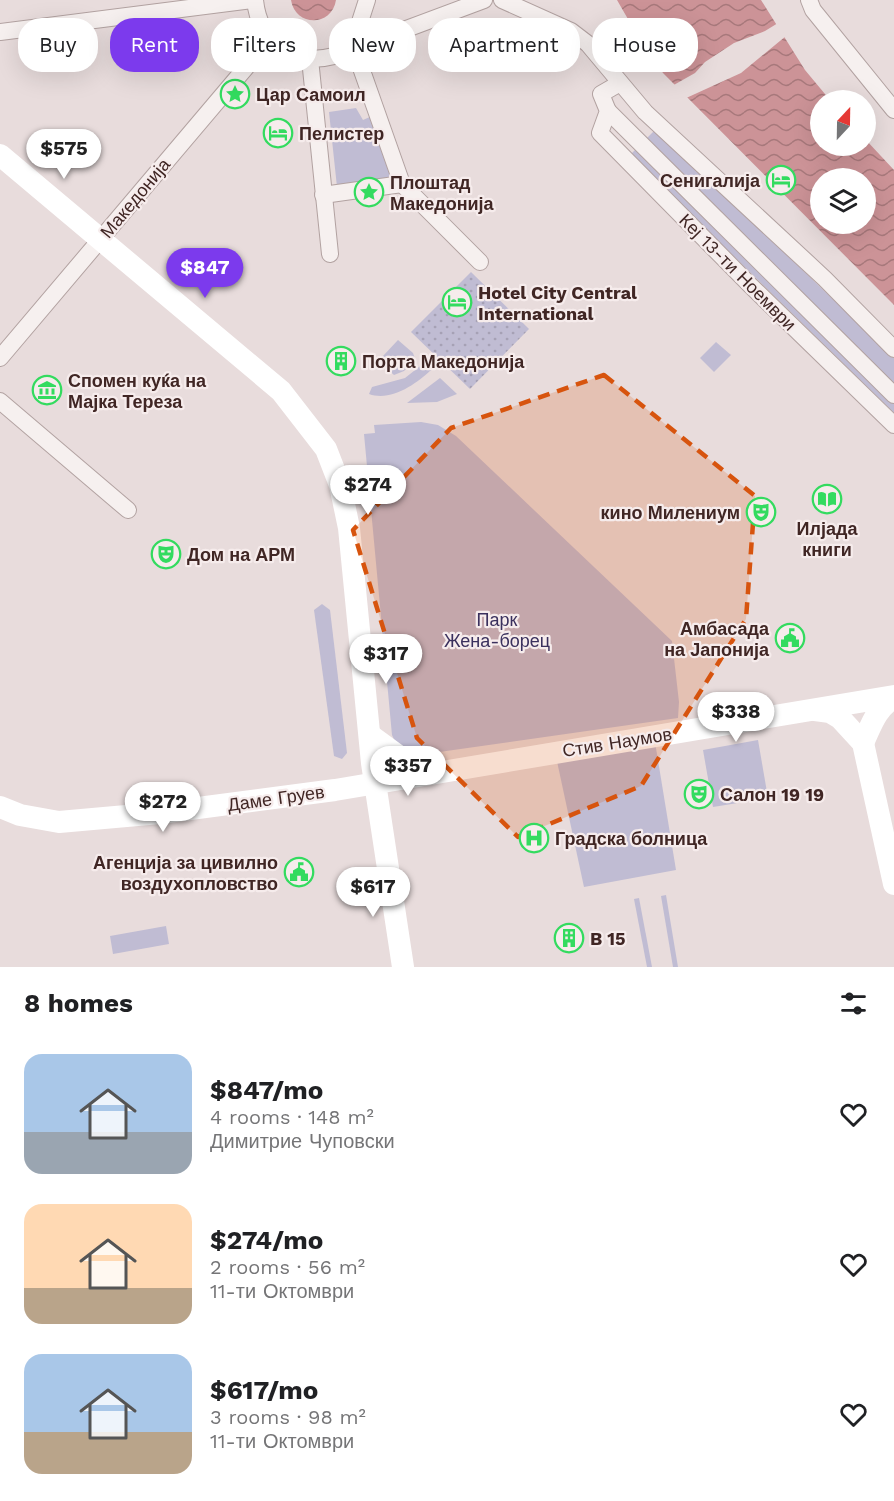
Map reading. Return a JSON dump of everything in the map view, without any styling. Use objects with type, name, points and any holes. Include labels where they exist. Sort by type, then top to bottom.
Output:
[{"type":"street","points":[[0,32],[254,0],[258,18]]},
{"type":"street","points":[[363,18],[367,0]]},
{"type":"street","points":[[416,25],[484,0]]},
{"type":"street","points":[[502,0],[544,17],[588,44],[645,112],[825,279],[894,349]]},
{"type":"street","points":[[809,0],[813,10],[894,110]]},
{"type":"street","points":[[0,24],[155,6]]},
{"type":"street","name":"Македонија","points":[[0,358],[242,72]]},
{"type":"street","points":[[311,72],[330,254]]},
{"type":"street","points":[[355,72],[402,184],[480,262]]},
{"type":"street","name":"Кеј 13-ти Ноември","points":[[620,83],[601,94],[608,111],[894,395]]},
{"type":"street","name":"Кеј 13-ти Ноември","points":[[608,111],[600,133],[894,426]]},
{"type":"street","points":[[0,155],[281,391],[324,445],[335,470],[343,498],[351,540],[375,783],[403,967]]},
{"type":"street","points":[[323,195],[402,184]]},
{"type":"street","points":[[0,400],[128,510]]},
{"type":"street","points":[[863,743],[876,714],[885,703],[894,697]]},
{"type":"street","name":"Стив Наумов","points":[[375,783],[894,697]]},
{"type":"street","points":[[814,709],[830,712],[840,718],[863,743],[894,884]]},
{"type":"street","points":[[370,735],[415,768],[435,772]]},
{"type":"street","name":"Даме Груев","points":[[0,807],[37,819],[75,822],[375,783]]},
{"type":"street","points":[[335,790],[357,799],[379,814]]},
{"type":"highlighted area","points":[[604,375],[755,496],[746,619],[641,786],[518,837],[417,738],[353,530],[451,428]]},
{"type":"green space","points":[[356,108],[363,120],[372,116],[393,179],[337,187],[329,112]]},
{"type":"green space","points":[[656,129],[894,358],[894,413],[630,155]]},
{"type":"green space","points":[[471,272],[529,329],[470,389],[411,332]]},
{"type":"green space","points":[[398,340],[413,353],[415,359],[404,371],[394,375],[383,365],[383,356]]},
{"type":"green space","points":[[716,342],[731,355],[714,372],[700,358]]},
{"type":"green space","points":[[424,363],[431,370],[411,386],[386,396],[369,394],[372,387],[405,378]]},
{"type":"green space","points":[[440,378],[457,394],[437,402],[407,403]]},
{"type":"green space","name":"Парк Жена-борец","points":[[421,422],[438,425],[456,436],[672,641],[679,702],[678,718],[411,756],[397,746],[392,735],[364,434],[375,433],[374,425]]},
{"type":"green space","points":[[322,604],[330,610],[347,753],[342,759],[334,756],[314,610]]},
{"type":"green space","points":[[654,736],[676,870],[584,887],[555,752]]},
{"type":"green space","points":[[758,740],[768,798],[713,807],[703,750]]},
{"type":"green space","points":[[666,895],[678,967],[673,967],[661,896]]},
{"type":"green space","points":[[639,898],[652,967],[647,967],[634,899]]},
{"type":"green space","points":[[166,926],[169,944],[113,954],[110,936]]},
{"type":"water","points":[[291,0],[336,0],[333,9],[321,19],[304,18],[294,9]]},
{"type":"water","points":[[617,0],[761,0],[805,70],[822,90],[810,90],[810,156],[876,156],[876,151],[894,170],[894,305],[823,234],[876,234],[876,168],[810,168],[810,221],[663,73],[698,72],[698,18],[627,18]]},
{"type":"pier","points":[[778,23],[786,36],[741,73],[684,99],[672,86],[698,72],[705,62],[734,43],[765,31]]},
{"type":"place","name":"Цар Самоил","points":[[235,94]]},
{"type":"place","name":"Пелистер","points":[[278,133]]},
{"type":"place","name":"Сенигалија","points":[[781,180]]},
{"type":"place","name":"Плоштад Македонија","points":[[369,192]]},
{"type":"place","name":"Hotel City Central International","points":[[457,302]]},
{"type":"place","name":"Порта Македонија","points":[[341,361]]},
{"type":"place","name":"Спомен куќа на Мајка Тереза","points":[[47,390]]},
{"type":"place","name":"Илјада книги","points":[[827,499]]},
{"type":"place","name":"кино Милениум","points":[[761,512]]},
{"type":"place","name":"Дом на АРМ","points":[[166,554]]},
{"type":"place","name":"Амбасада на Јапонија","points":[[790,638]]},
{"type":"place","name":"Салон 19 19","points":[[699,794]]},
{"type":"place","name":"Градска болница","points":[[534,838]]},
{"type":"place","name":"Агенција за цивилно воздухопловство","points":[[299,872]]},
{"type":"place","name":"B 15","points":[[569,938]]}]
